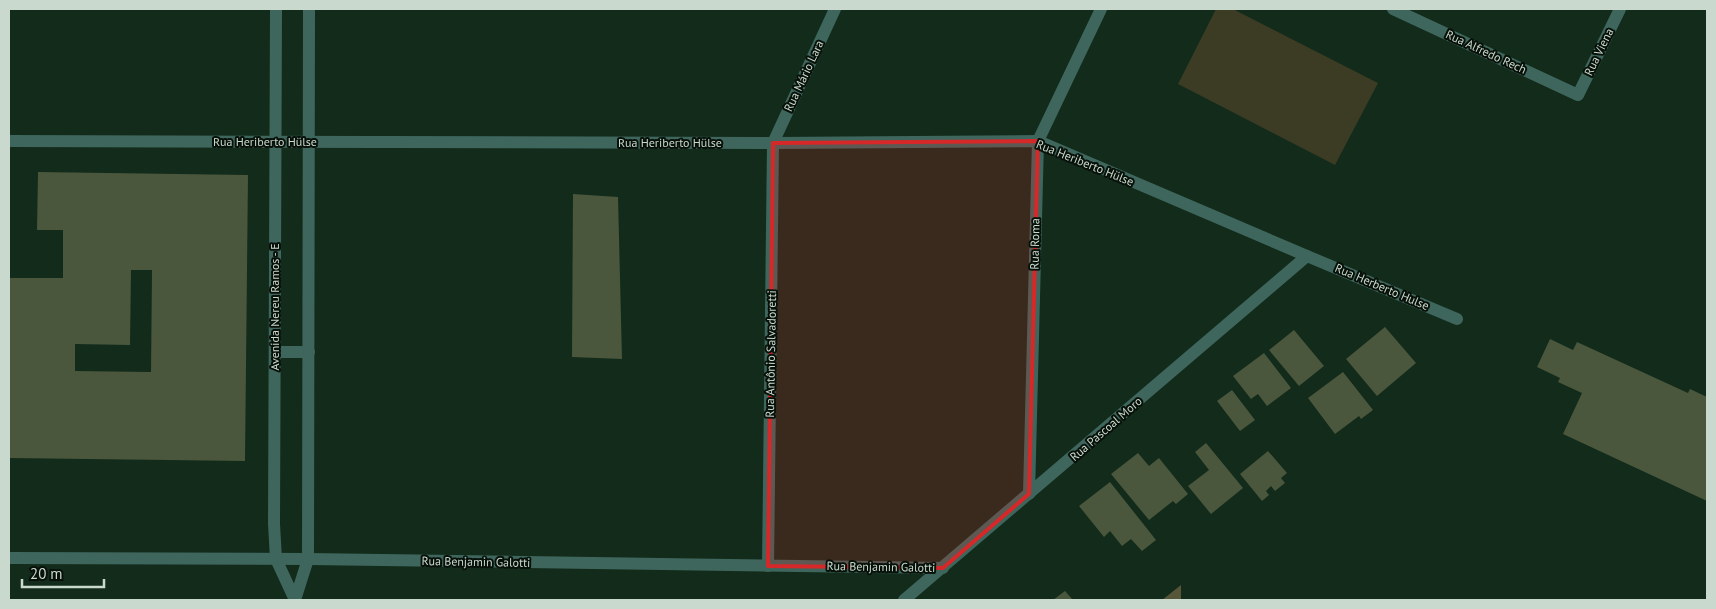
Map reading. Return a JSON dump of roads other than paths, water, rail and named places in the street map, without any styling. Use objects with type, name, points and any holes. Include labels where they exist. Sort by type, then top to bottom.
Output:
[{"type":"street","name":"Avenida Nereu Ramos - E","points":[[276,9],[274,524],[276,559],[295,600]]},
{"type":"street","name":"Avenida Nereu Ramos - E","points":[[295,600],[308,559],[310,9]]},
{"type":"street","name":"Rua Mário Lara","points":[[773,143],[836,9]]},
{"type":"street","name":"Rua Roma","points":[[1029,494],[1038,141],[1101,9]]},
{"type":"street","name":"Rua Alfredo Rech","points":[[1393,9],[1578,95]]},
{"type":"street","name":"Rua Viena","points":[[1578,95],[1620,9]]},
{"type":"street","name":"Rua Heriberto Hülse","points":[[9,141],[773,143],[1038,141],[1307,256]]},
{"type":"street","name":"Rua Antônio Salvadoretti","points":[[768,566],[773,143]]},
{"type":"street","name":"Rua Herberto Hulse","points":[[1307,256],[1457,319]]},
{"type":"street","name":"Rua Pascoal Moro","points":[[904,600],[1307,256]]},
{"type":"street","points":[[275,352],[309,352]]},
{"type":"street","name":"Rua Benjamin Galotti","points":[[9,558],[308,559],[943,568]]}]
